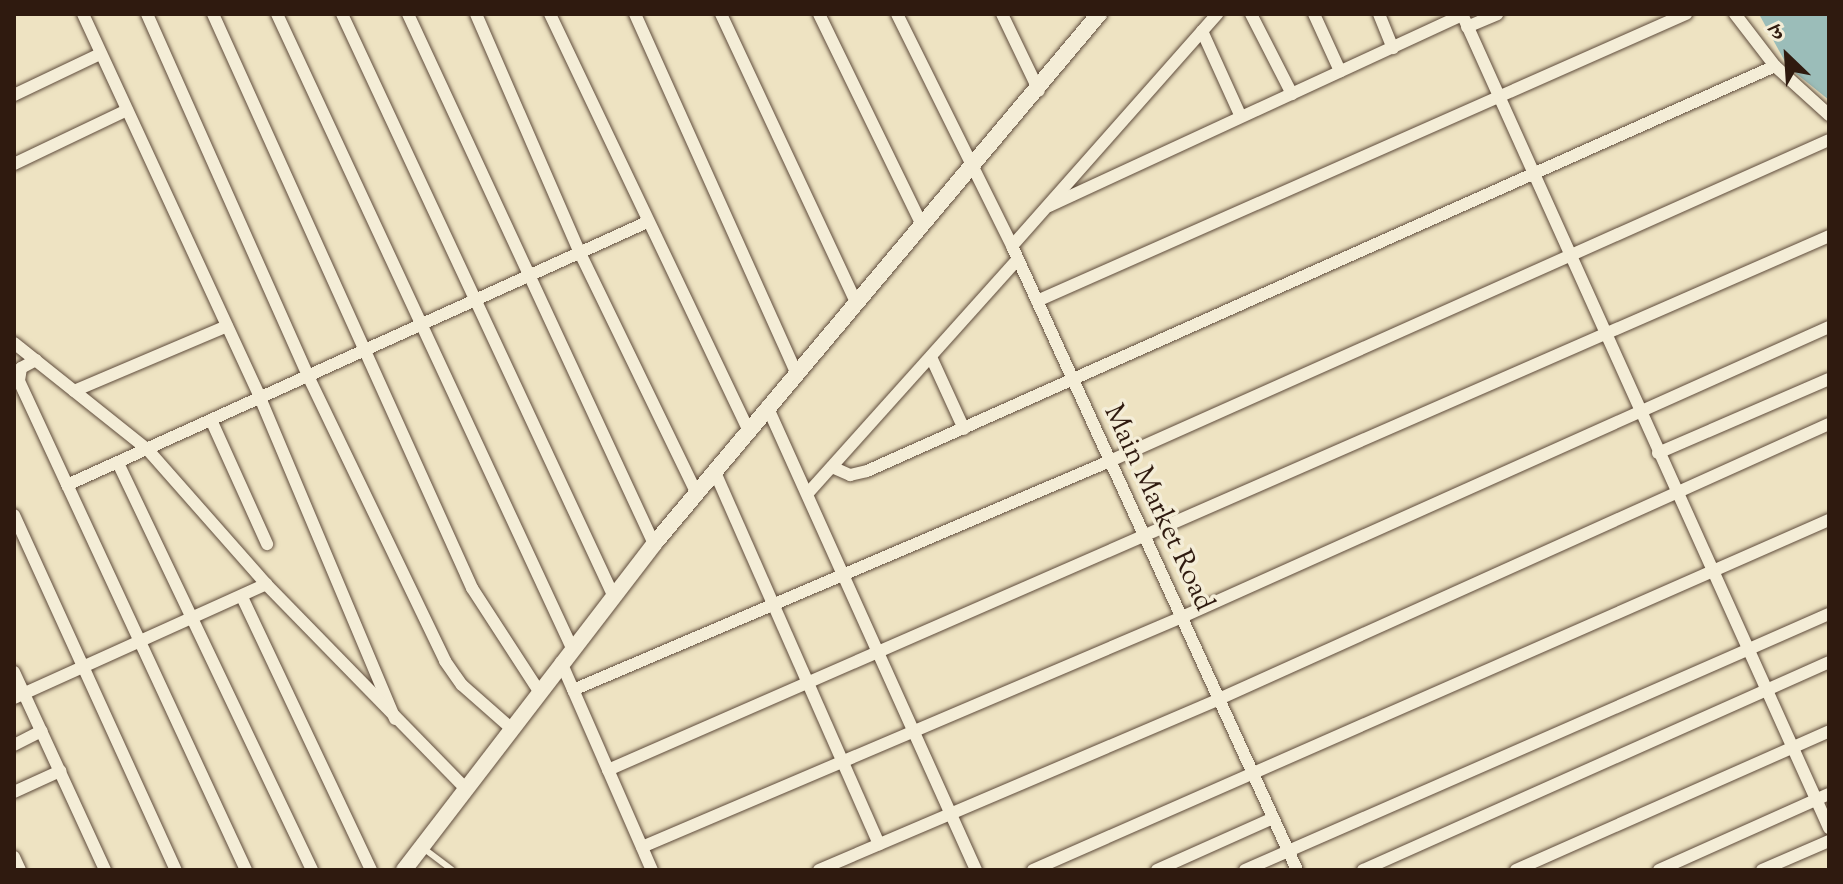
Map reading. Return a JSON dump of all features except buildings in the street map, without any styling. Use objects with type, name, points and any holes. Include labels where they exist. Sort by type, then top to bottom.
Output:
[{"type":"street","points":[[83,14],[261,400],[395,719]]},
{"type":"street","points":[[147,14],[309,378],[445,661],[462,685],[511,728]]},
{"type":"street","points":[[213,14],[472,588],[539,691]]},
{"type":"street","points":[[277,14],[419,328],[572,648]]},
{"type":"street","points":[[342,14],[613,595]]},
{"type":"street","points":[[408,14],[527,277],[654,544]]},
{"type":"street","points":[[476,14],[580,253],[696,492]]},
{"type":"street","points":[[550,14],[645,223],[748,430]]},
{"type":"street","points":[[635,14],[796,372]]},
{"type":"street","points":[[721,14],[856,302]]},
{"type":"street","points":[[819,14],[922,225]]},
{"type":"street","name":"Main Market Road","points":[[897,14],[1012,246],[1297,870]]},
{"type":"street","points":[[1002,14],[1039,91]]},
{"type":"street","points":[[1251,14],[1292,94]]},
{"type":"street","points":[[1314,14],[1340,71]]},
{"type":"street","points":[[1379,14],[1393,48]]},
{"type":"street","points":[[1049,206],[1393,48],[1464,19],[1497,14]]},
{"type":"street","points":[[1037,301],[1686,14]]},
{"type":"street","points":[[1735,14],[1775,66],[1829,115]]},
{"type":"street","points":[[1012,246],[1214,15]]},
{"type":"street","points":[[404,870],[654,544],[767,406],[1039,91],[1090,18]]},
{"type":"street","points":[[1464,19],[1764,691],[1829,828]]},
{"type":"street","points":[[1202,31],[1241,117]]},
{"type":"street","points":[[14,95],[100,54]]},
{"type":"street","points":[[832,467],[856,475],[1534,177],[1775,66]]},
{"type":"street","points":[[14,164],[127,110]]},
{"type":"street","points":[[573,690],[1110,461],[1829,140]]},
{"type":"street","points":[[67,485],[366,353],[645,223]]},
{"type":"street","points":[[608,770],[1829,236]]},
{"type":"street","points":[[808,493],[1018,259]]},
{"type":"street","points":[[74,391],[227,326]]},
{"type":"street","points":[[642,847],[1182,617],[1829,327]]},
{"type":"street","points":[[14,343],[148,450],[266,584],[466,789]]},
{"type":"street","points":[[931,357],[964,429]]},
{"type":"street","points":[[36,360],[21,368],[19,381],[246,870]]},
{"type":"street","points":[[1658,453],[1829,379]]},
{"type":"street","points":[[767,406],[846,574],[976,870]]},
{"type":"street","points":[[212,422],[267,544]]},
{"type":"street","points":[[819,870],[1219,699],[1829,424]]},
{"type":"street","points":[[118,463],[189,619],[312,870]]},
{"type":"street","points":[[714,470],[879,844]]},
{"type":"street","points":[[14,515],[176,870]]},
{"type":"street","points":[[1033,870],[1829,520]]},
{"type":"street","points":[[19,695],[266,584]]},
{"type":"street","points":[[242,597],[371,870]]},
{"type":"street","points":[[1245,870],[1829,614]]},
{"type":"street","points":[[561,662],[652,870]]},
{"type":"street","points":[[1363,870],[1829,662]]},
{"type":"street","points":[[14,672],[19,695],[42,731],[105,870]]},
{"type":"street","points":[[14,745],[42,731]]},
{"type":"street","points":[[1516,870],[1829,731]]},
{"type":"street","points":[[14,792],[60,771]]},
{"type":"street","points":[[1659,870],[1829,794]]},
{"type":"street","points":[[1157,870],[1273,818]]},
{"type":"street","points":[[1762,870],[1829,841]]},
{"type":"street","points":[[14,857],[20,870]]},
{"type":"lane","points":[[422,848],[452,870]]},
{"type":"water","points":[[1759,14],[1829,14],[1829,100],[1788,67]]}]
